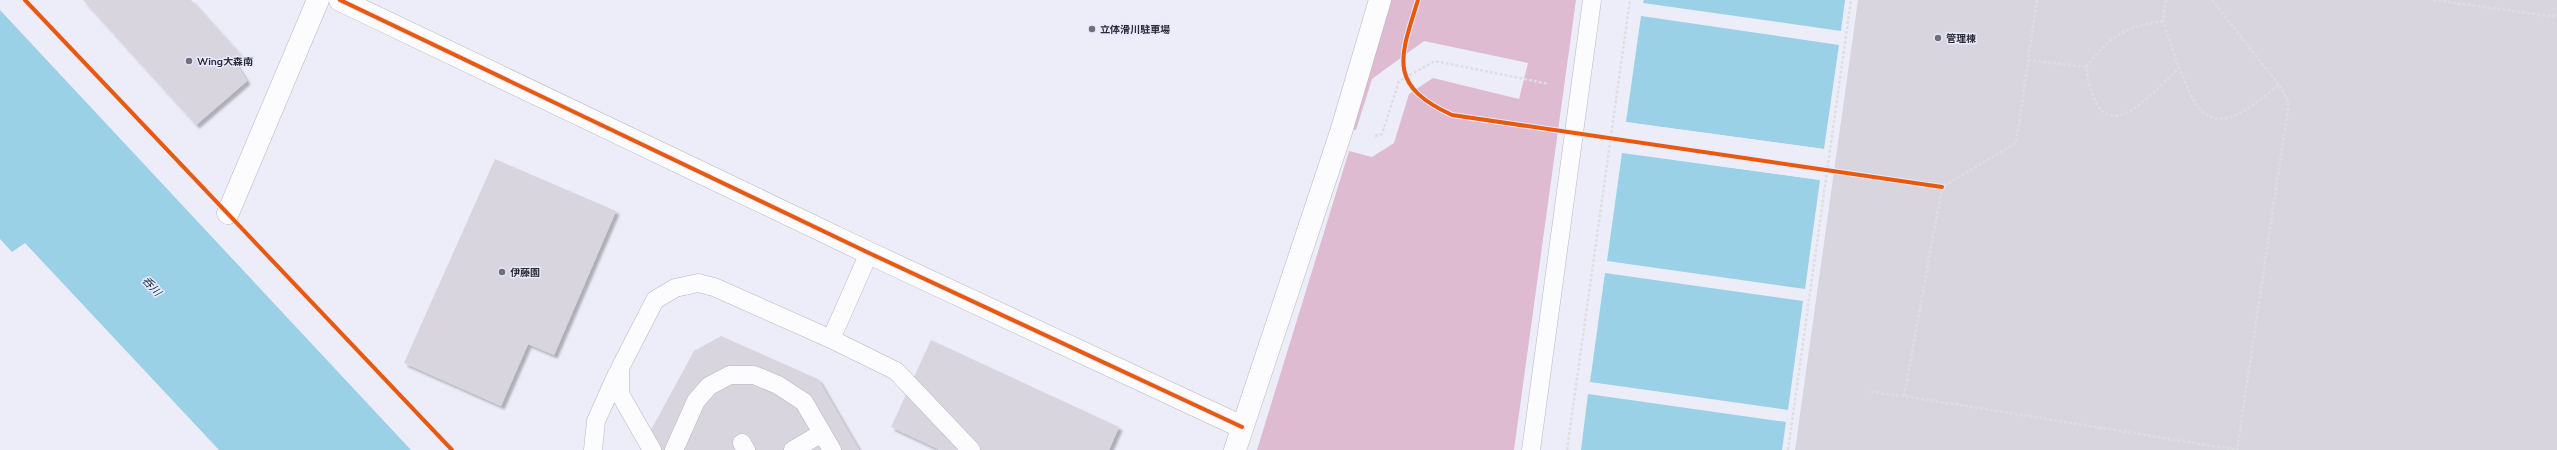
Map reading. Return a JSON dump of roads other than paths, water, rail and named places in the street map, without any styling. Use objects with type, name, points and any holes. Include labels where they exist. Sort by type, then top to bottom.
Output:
[{"type":"street","points":[[228,213],[318,0]]},
{"type":"street","points":[[340,0],[869,253],[1242,427]]},
{"type":"street","points":[[1235,450],[1341,132],[1380,0]]},
{"type":"lane","points":[[1531,450],[1592,0]]},
{"type":"lane","points":[[831,338],[869,253]]},
{"type":"lane","points":[[593,450],[596,421],[620,368],[655,300],[675,288],[698,283],[714,287],[831,338],[896,371],[971,450]]},
{"type":"lane","points":[[620,368],[620,394],[652,450]]},
{"type":"lane","points":[[674,450],[696,401],[709,386],[730,375],[754,376],[791,392],[804,402],[832,450]]},
{"type":"lane","points":[[794,450],[822,433]]},
{"type":"water","points":[[1644,0],[1845,0],[1841,31],[1643,3]]},
{"type":"water","name":"呑川","points":[[0,10],[411,450],[219,450],[25,243],[12,252],[0,239]]},
{"type":"water","points":[[1641,16],[1839,45],[1824,149],[1626,122]]},
{"type":"water","points":[[1622,153],[1820,180],[1805,289],[1607,261]]},
{"type":"water","points":[[1605,273],[1803,301],[1788,410],[1590,382]]},
{"type":"water","points":[[1588,394],[1786,422],[1782,450],[1581,450]]},
{"type":"place","name":"立体滑川駐車場","points":[[1092,29]]},
{"type":"place","name":"管理棟","points":[[1938,38]]},
{"type":"place","name":"Wing大森南","points":[[189,61]]},
{"type":"place","name":"伊藤園","points":[[502,272]]}]
